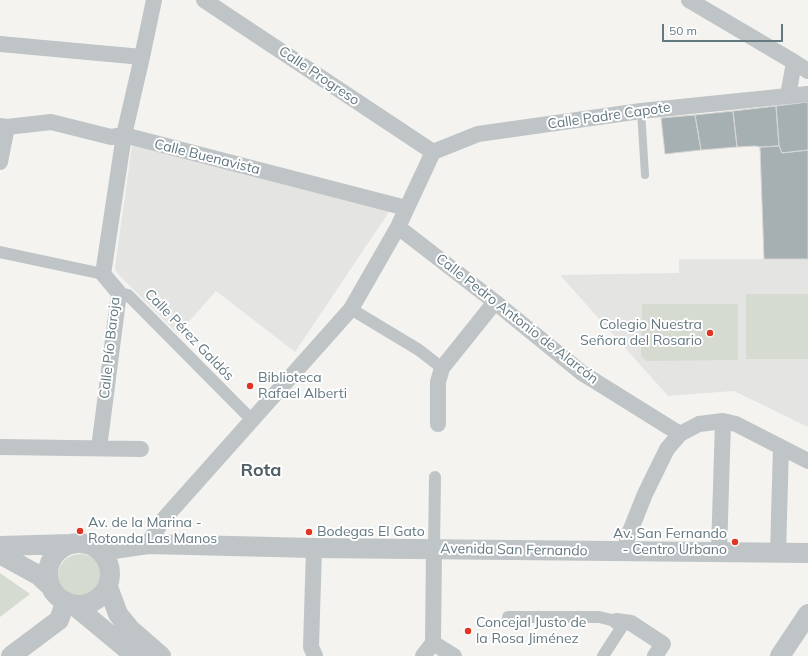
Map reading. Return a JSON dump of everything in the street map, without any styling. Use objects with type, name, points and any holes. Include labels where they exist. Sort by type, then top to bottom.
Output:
[{"type":"street","points":[[0,252],[104,274],[124,135],[154,0]]},
{"type":"street","name":"Calle Progreso","points":[[204,0],[433,152]]},
{"type":"street","points":[[689,0],[808,71]]},
{"type":"street","points":[[0,44],[142,57]]},
{"type":"street","points":[[788,96],[794,62]]},
{"type":"street","name":"Calle Padre Capote","points":[[433,152],[478,134],[641,111],[808,94]]},
{"type":"street","name":"Calle Buenavista","points":[[4,127],[51,122],[111,137],[124,135],[406,208]]},
{"type":"street","points":[[0,162],[4,127]]},
{"type":"street","points":[[70,604],[85,606],[95,602],[103,596],[109,579],[148,544],[162,521],[351,308],[398,226],[433,152]]},
{"type":"street","name":"Calle Pedro Antonio de Alarcón","points":[[398,226],[582,373],[680,434]]},
{"type":"street","name":"Calle Pío Baroja","points":[[99,448],[119,294],[104,274]]},
{"type":"street","name":"Calle Pérez Galdós","points":[[119,294],[128,295],[252,420]]},
{"type":"street","points":[[438,424],[438,382],[442,368],[495,302]]},
{"type":"street","points":[[351,308],[419,350],[442,368]]},
{"type":"street","points":[[719,552],[723,421]]},
{"type":"street","points":[[626,552],[627,539],[645,494],[667,450],[680,434],[699,424],[723,421],[736,424],[808,460]]},
{"type":"street","points":[[0,447],[141,449]]},
{"type":"street","points":[[778,553],[781,447]]},
{"type":"street","points":[[423,656],[433,643],[435,477]]},
{"type":"street","points":[[0,546],[82,543],[92,546],[100,551],[105,557],[118,614],[130,630],[161,656]]},
{"type":"street","points":[[72,544],[62,548],[54,555],[49,564],[48,575],[53,592],[135,656]]},
{"type":"street","name":"Avenida San Fernando","points":[[100,551],[148,544],[434,550],[503,549],[626,552],[808,553]]},
{"type":"street","points":[[313,656],[311,647],[314,548]]},
{"type":"street","points":[[0,554],[38,575],[50,586]]},
{"type":"street","points":[[11,656],[59,620],[70,604]]},
{"type":"street","points":[[780,656],[808,614]]},
{"type":"street","points":[[508,617],[599,617],[631,623],[663,644],[655,656]]},
{"type":"street","points":[[603,656],[621,621]]},
{"type":"street","points":[[433,643],[454,656]]},
{"type":"lane","points":[[641,111],[645,175]]},
{"type":"shaded area","points":[[132,145],[389,212],[295,352],[216,291],[178,334],[116,272],[115,267]]},
{"type":"shaded area","name":"Colegio Nuestra Señora del Rosario","points":[[679,259],[808,259],[808,427],[734,391],[668,396],[560,275],[679,273]]},
{"type":"shaded area","points":[[746,294],[808,294],[808,359],[746,359]]},
{"type":"shaded area","points":[[642,304],[738,304],[738,360],[646,361],[641,356]]},
{"type":"shaded area","points":[[84,554],[96,560],[101,568],[101,584],[96,592],[88,597],[76,598],[64,592],[59,584],[58,572],[64,560],[72,555]]},
{"type":"shaded area","points":[[0,573],[30,594],[0,617]]},
{"type":"building","points":[[808,102],[808,150],[782,153],[779,146],[776,106]]},
{"type":"building","points":[[776,106],[779,146],[737,147],[733,111]]},
{"type":"building","points":[[733,111],[737,147],[701,150],[695,115]]},
{"type":"building","points":[[695,115],[701,150],[665,154],[661,118]]},
{"type":"building","points":[[779,146],[782,153],[808,150],[808,259],[764,259],[760,147]]},
{"type":"place","name":"Colegio Nuestra Señora del Rosario","points":[[710,333]]},
{"type":"place","name":"Biblioteca Rafael Alberti","points":[[250,386]]},
{"type":"place","name":"Av. de la Marina - Rotonda Las Manos","points":[[80,531]]},
{"type":"place","name":"Bodegas El Gato","points":[[309,532]]},
{"type":"place","name":"Av. San Fernando - Centro Urbano","points":[[735,542]]},
{"type":"place","name":"Concejal Justo de la Rosa Jiménez","points":[[468,631]]},
{"type":"district","name":"Rota","points":[[261,471]]}]
